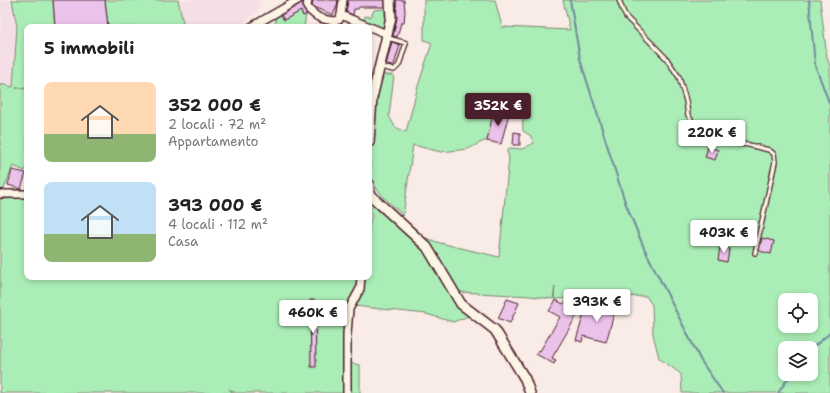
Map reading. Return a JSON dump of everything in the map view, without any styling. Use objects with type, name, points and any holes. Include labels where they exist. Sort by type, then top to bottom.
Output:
[{"type":"street","points":[[257,24],[297,0]]},
{"type":"street","points":[[308,0],[307,7],[312,13],[316,16],[334,22],[339,20],[341,15],[342,0]]},
{"type":"street","points":[[372,93],[380,67],[391,17],[390,0]]},
{"type":"street","points":[[341,15],[361,24]]},
{"type":"street","points":[[372,29],[387,36]]},
{"type":"street","points":[[0,194],[24,194]]},
{"type":"street","points":[[372,196],[427,247],[461,304],[495,330],[525,379],[530,393]]},
{"type":"street","points":[[347,393],[347,334],[349,310],[360,289],[361,280]]},
{"type":"lane","points":[[619,0],[626,17],[666,58],[679,77],[688,114],[695,126],[717,140],[765,148],[774,154],[775,162],[755,253]]},
{"type":"lane","points":[[380,67],[394,70],[399,65],[406,43],[387,36]]},
{"type":"shaded area","points":[[0,0],[261,0],[257,13],[240,24],[24,24],[24,89],[17,89],[0,84],[0,34],[2,19]]},
{"type":"green space","points":[[12,0],[53,0],[55,24],[24,24],[24,88],[16,88],[24,89],[24,171],[13,166],[2,194],[0,194],[0,84],[13,87],[17,27]]},
{"type":"green space","points":[[105,0],[178,0],[183,24],[108,24]]},
{"type":"green space","points":[[424,0],[495,0],[502,27],[570,30],[563,0],[820,0],[827,58],[830,66],[830,393],[682,393],[681,374],[659,358],[653,334],[652,305],[646,296],[554,299],[555,286],[553,299],[530,296],[460,292],[426,238],[440,243],[499,257],[509,158],[507,151],[509,148],[522,149],[534,143],[530,135],[523,131],[522,102],[516,102],[517,113],[494,110],[487,141],[468,149],[441,152],[413,145],[403,216],[383,197],[372,182],[372,121],[381,73],[386,75],[394,75],[389,116],[395,127],[406,132],[418,86],[432,43],[424,40]]},
{"type":"green space","points":[[385,9],[384,29],[364,22],[365,16],[371,17],[374,10]]},
{"type":"green space","points":[[301,11],[303,16],[306,15],[304,24],[275,24],[276,15],[280,12],[284,20]]},
{"type":"green space","points":[[24,198],[24,280],[360,280],[358,290],[353,294],[362,292],[364,280],[372,280],[372,208],[377,205],[425,249],[459,308],[469,316],[453,322],[426,314],[354,306],[352,310],[349,363],[360,365],[360,393],[236,393],[229,389],[233,393],[0,393],[0,199]]},
{"type":"building","points":[[53,0],[105,0],[108,24],[55,24]]},
{"type":"building","points":[[313,0],[338,0],[333,15],[313,7]]},
{"type":"building","points":[[348,0],[384,0],[384,7],[359,7],[358,9],[354,9],[353,15],[346,12]]},
{"type":"building","points":[[396,0],[404,0],[405,11],[404,23],[401,23],[397,37],[393,36],[397,18]]},
{"type":"building","points":[[303,1],[303,9],[307,14],[303,16],[301,11],[284,20],[281,15]]},
{"type":"building","points":[[392,42],[400,45],[393,66],[386,65]]},
{"type":"building","points":[[494,109],[509,113],[501,144],[487,141]]},
{"type":"building","points":[[514,132],[520,133],[520,145],[513,145]]},
{"type":"building","points":[[708,147],[718,150],[715,160],[705,157]]},
{"type":"building","points":[[12,170],[24,173],[24,179],[21,189],[8,185]]},
{"type":"building","points":[[762,238],[774,241],[771,254],[759,251]]},
{"type":"building","points":[[720,247],[729,249],[727,262],[718,260]]},
{"type":"building","points":[[507,299],[519,303],[510,323],[498,318]]},
{"type":"building","points":[[310,300],[315,300],[316,367],[311,367]]},
{"type":"building","points":[[556,300],[563,304],[565,302],[580,310],[552,358],[556,360],[554,364],[536,354],[538,350],[540,351],[560,317],[549,311]]},
{"type":"building","points":[[603,303],[616,307],[606,342],[583,336],[582,342],[576,340],[586,307],[600,311]]},
{"type":"waterway","points":[[570,0],[580,59],[625,202],[644,248],[701,361],[723,393]]},
{"type":"waterway","points":[[809,0],[815,65],[830,105]]},
{"type":"waterway","points":[[818,343],[830,333]]},
{"type":"waterway","points":[[778,393],[786,381]]}]
